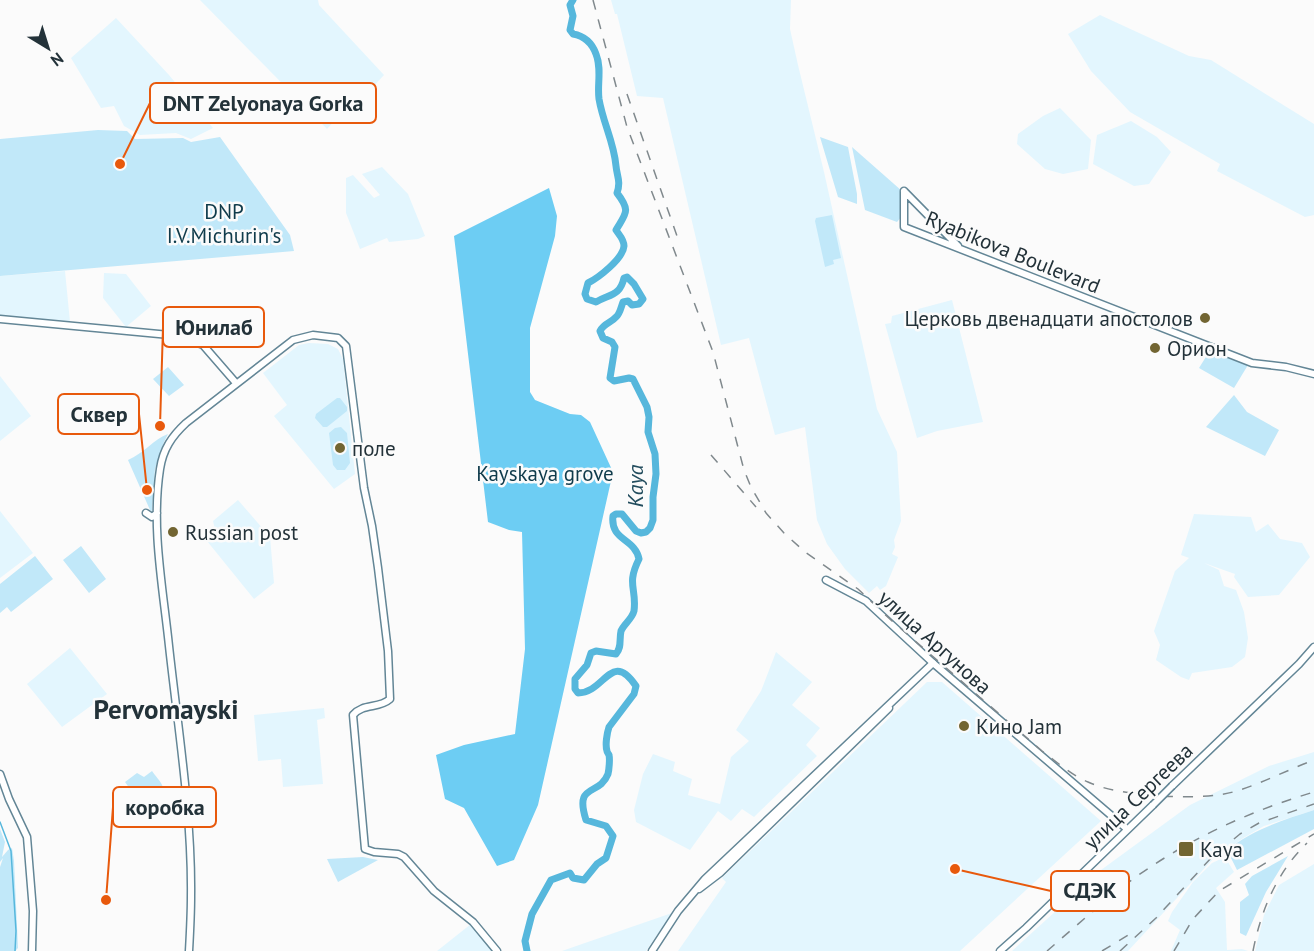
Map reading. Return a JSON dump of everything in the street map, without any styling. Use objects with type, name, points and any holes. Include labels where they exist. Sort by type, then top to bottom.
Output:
[{"type":"street","name":"Ryabikova Boulevard","points":[[960,248],[904,191],[904,227],[1252,363],[1294,368],[1314,374]]},
{"type":"street","points":[[0,319],[180,336],[204,345],[236,383]]},
{"type":"street","points":[[189,951],[191,896],[188,822],[157,538],[160,471],[167,444],[186,423],[293,340],[314,335],[338,338],[346,346],[388,651],[391,695],[388,700],[360,708],[353,715],[365,849],[404,857],[434,891],[473,921],[497,951]]},
{"type":"street","points":[[146,513],[152,517],[158,513]]},
{"type":"street","name":"улица Аргунова","points":[[826,580],[866,602],[933,663],[1127,829]]},
{"type":"street","name":"улица Сергеева","points":[[1000,951],[1314,647]]},
{"type":"street","points":[[698,889],[720,873],[878,720],[933,663]]},
{"type":"street","points":[[652,951],[678,911],[712,872],[885,706],[901,694]]},
{"type":"street","points":[[0,774],[27,837],[33,911],[32,951]]},
{"type":"shaded area","points":[[200,0],[318,0],[319,5],[384,75],[371,89],[370,94],[345,119],[340,115],[327,129]]},
{"type":"shaded area","points":[[611,0],[791,0],[790,29],[877,409],[897,452],[901,521],[892,554],[898,557],[886,586],[880,590],[877,586],[869,593],[845,569],[827,544],[817,520],[805,427],[775,435],[749,338],[721,345],[663,98],[637,96],[617,14],[615,14]]},
{"type":"shaded area","points":[[1100,15],[1189,56],[1211,60],[1314,124],[1314,215],[1305,217],[1217,171],[1220,164],[1130,112],[1091,71],[1068,34]]},
{"type":"shaded area","points":[[116,18],[169,75],[213,128],[191,139],[176,133],[140,135],[124,126],[114,106],[101,108],[71,58]]},
{"type":"shaded area","points":[[1060,108],[1091,140],[1088,169],[1063,174],[1045,169],[1017,144],[1018,134],[1043,116]]},
{"type":"shaded area","points":[[1131,121],[1157,137],[1171,152],[1149,184],[1134,186],[1093,164],[1097,135]]},
{"type":"shaded area","points":[[382,167],[408,194],[425,236],[418,239],[389,242],[387,238],[360,249],[346,213],[346,178],[353,175],[374,198],[380,195],[362,174]]},
{"type":"shaded area","points":[[65,271],[70,322],[0,316],[0,276]]},
{"type":"shaded area","points":[[104,273],[126,274],[151,306],[126,327],[103,298]]},
{"type":"shaded area","points":[[952,300],[983,422],[937,431],[917,438],[885,324],[891,323],[892,316]]},
{"type":"shaded area","points":[[328,344],[338,349],[343,359],[355,474],[334,489],[274,416],[287,405],[263,373],[299,345]]},
{"type":"shaded area","points":[[0,376],[31,416],[0,441]]},
{"type":"shaded area","points":[[238,500],[270,537],[274,583],[254,599],[207,541],[216,533],[213,521]]},
{"type":"shaded area","points":[[0,511],[33,553],[0,578]]},
{"type":"shaded area","points":[[1194,514],[1251,517],[1256,532],[1268,524],[1280,539],[1302,543],[1310,557],[1279,595],[1248,597],[1234,577],[1235,574],[1204,563],[1219,570],[1224,586],[1236,590],[1244,612],[1248,638],[1245,657],[1232,667],[1192,673],[1189,680],[1156,660],[1160,645],[1154,631],[1175,571],[1189,558],[1181,555]]},
{"type":"shaded area","points":[[70,648],[107,694],[62,727],[27,684]]},
{"type":"shaded area","points":[[776,652],[812,682],[792,705],[820,728],[806,745],[817,756],[754,817],[742,809],[731,821],[718,811],[690,850],[636,822],[634,810],[643,774],[653,754],[675,762],[673,771],[692,779],[688,795],[720,804],[731,757],[749,741],[736,730],[761,691]]},
{"type":"shaded area","points":[[927,682],[942,682],[1101,821],[960,951],[678,951],[726,882],[722,878]]},
{"type":"shaded area","points":[[324,708],[325,718],[317,720],[323,784],[283,787],[281,759],[258,761],[254,715]]},
{"type":"shaded area","points":[[1314,752],[1314,810],[1264,826],[1214,858],[1128,951],[1012,951],[1101,870],[1190,805],[1269,766]]},
{"type":"shaded area","points":[[1225,857],[1234,872],[1216,888],[1225,902],[1227,950],[1248,951],[1171,951],[1180,930],[1168,921],[1172,912],[1193,882],[1212,863]]},
{"type":"shaded area","points":[[1314,864],[1314,951],[1255,951],[1264,915],[1279,885]]},
{"type":"shaded area","points":[[672,913],[646,951],[562,951],[582,944]]},
{"type":"shaded area","points":[[471,924],[493,951],[437,951]]},
{"type":"green space","name":"DNP I.V.Michurin's","points":[[98,130],[127,131],[135,139],[183,138],[191,142],[220,137],[290,235],[294,251],[0,276],[0,139]]},
{"type":"green space","points":[[820,137],[848,147],[857,204],[838,197]]},
{"type":"green space","points":[[852,147],[902,191],[902,216],[897,222],[865,210]]},
{"type":"green space","name":"Kayskaya grove","points":[[549,188],[557,216],[555,236],[530,328],[530,392],[535,400],[570,414],[581,415],[590,422],[613,472],[538,805],[514,860],[497,866],[464,808],[445,799],[436,755],[464,745],[515,734],[525,649],[522,532],[488,522],[454,236]]},
{"type":"green space","points":[[832,215],[841,258],[833,260],[834,264],[825,267],[815,221],[816,218]]},
{"type":"green space","points":[[1209,352],[1248,365],[1234,388],[1199,368]]},
{"type":"green space","points":[[168,367],[184,385],[169,396],[153,379]]},
{"type":"green space","points":[[1234,395],[1247,412],[1279,430],[1265,456],[1206,427]]},
{"type":"green space","points":[[340,398],[347,407],[347,411],[327,427],[323,427],[315,418],[316,414]]},
{"type":"green space","name":"поле","points":[[341,427],[347,433],[350,463],[345,470],[337,470],[333,465],[329,433]]},
{"type":"green space","points":[[168,434],[155,469],[152,511],[128,460]]},
{"type":"green space","points":[[81,546],[106,579],[89,593],[63,560]]},
{"type":"green space","points":[[35,556],[53,579],[11,612],[7,607],[0,613],[0,584]]},
{"type":"green space","points":[[152,771],[162,786],[163,796],[156,796],[151,802],[137,803],[129,793],[130,789],[125,782],[137,773],[144,777]]},
{"type":"green space","points":[[1314,810],[1314,829],[1237,870],[1227,850],[1258,831]]},
{"type":"green space","points":[[0,829],[5,842],[2,857],[12,848],[14,861],[18,948],[15,951],[0,951],[0,867],[3,858],[0,862]]},
{"type":"green space","points":[[1288,856],[1266,892],[1246,936],[1240,933],[1240,902],[1249,895],[1245,884],[1252,876]]},
{"type":"green space","points":[[363,857],[378,860],[338,882],[327,859]]},
{"type":"waterway","name":"Kaya","points":[[527,951],[525,941],[532,914],[551,880],[570,873],[573,878],[584,880],[597,864],[606,858],[613,836],[606,826],[586,820],[583,800],[585,795],[599,786],[608,774],[609,755],[606,742],[609,727],[634,694],[636,686],[620,671],[614,672],[595,687],[578,693],[575,689],[575,679],[587,665],[591,653],[596,651],[616,654],[620,646],[621,631],[633,614],[635,603],[632,581],[639,559],[633,547],[615,530],[613,516],[622,514],[636,531],[646,532],[653,520],[656,474],[655,454],[648,432],[647,407],[633,379],[614,381],[610,378],[615,347],[612,342],[603,338],[600,331],[617,316],[623,302],[628,301],[632,305],[639,304],[643,299],[627,277],[614,294],[596,302],[587,299],[585,294],[588,283],[609,268],[623,251],[623,241],[616,230],[626,212],[617,193],[619,182],[615,157],[599,99],[598,60],[590,43],[570,30],[573,16],[570,5],[573,0]]},
{"type":"waterway","points":[[0,822],[11,851],[15,951]]},
{"type":"railway","points":[[593,0],[627,127],[713,352],[744,470],[766,513],[784,533],[805,552],[858,589],[1042,751],[1088,782],[1139,794],[1181,797],[1219,795],[1254,785],[1314,760]]},
{"type":"railway","points":[[627,94],[677,236]]},
{"type":"railway","points":[[711,455],[756,507]]},
{"type":"railway","points":[[884,599],[902,619]]},
{"type":"railway","points":[[1047,951],[1117,891],[1163,859],[1236,820],[1314,792]]},
{"type":"railway","points":[[1120,951],[1156,918],[1211,858],[1240,834],[1259,823],[1314,804]]},
{"type":"railway","points":[[1174,951],[1193,919],[1219,891],[1314,834]]},
{"type":"railway","points":[[1253,951],[1272,892],[1287,866],[1307,843]]},
{"type":"railway","points":[[1102,951],[1130,934]]},
{"type":"place","name":"DNT Zelyonaya Gorka","points":[[120,164]]},
{"type":"place","name":"Церковь двенадцати апостолов","points":[[1205,318]]},
{"type":"place","name":"Орион","points":[[1155,348]]},
{"type":"place","name":"Юнилаб","points":[[160,426]]},
{"type":"place","name":"поле","points":[[340,448]]},
{"type":"place","name":"Сквер","points":[[147,490]]},
{"type":"place","name":"Russian post","points":[[173,532]]},
{"type":"place","name":"Кино Jam","points":[[964,726]]},
{"type":"place","name":"Kaya","points":[[1186,849]]},
{"type":"place","name":"СДЭК","points":[[955,869]]},
{"type":"place","name":"коробка","points":[[106,900]]},
{"type":"district","name":"Pervomayski","points":[[166,709]]}]
